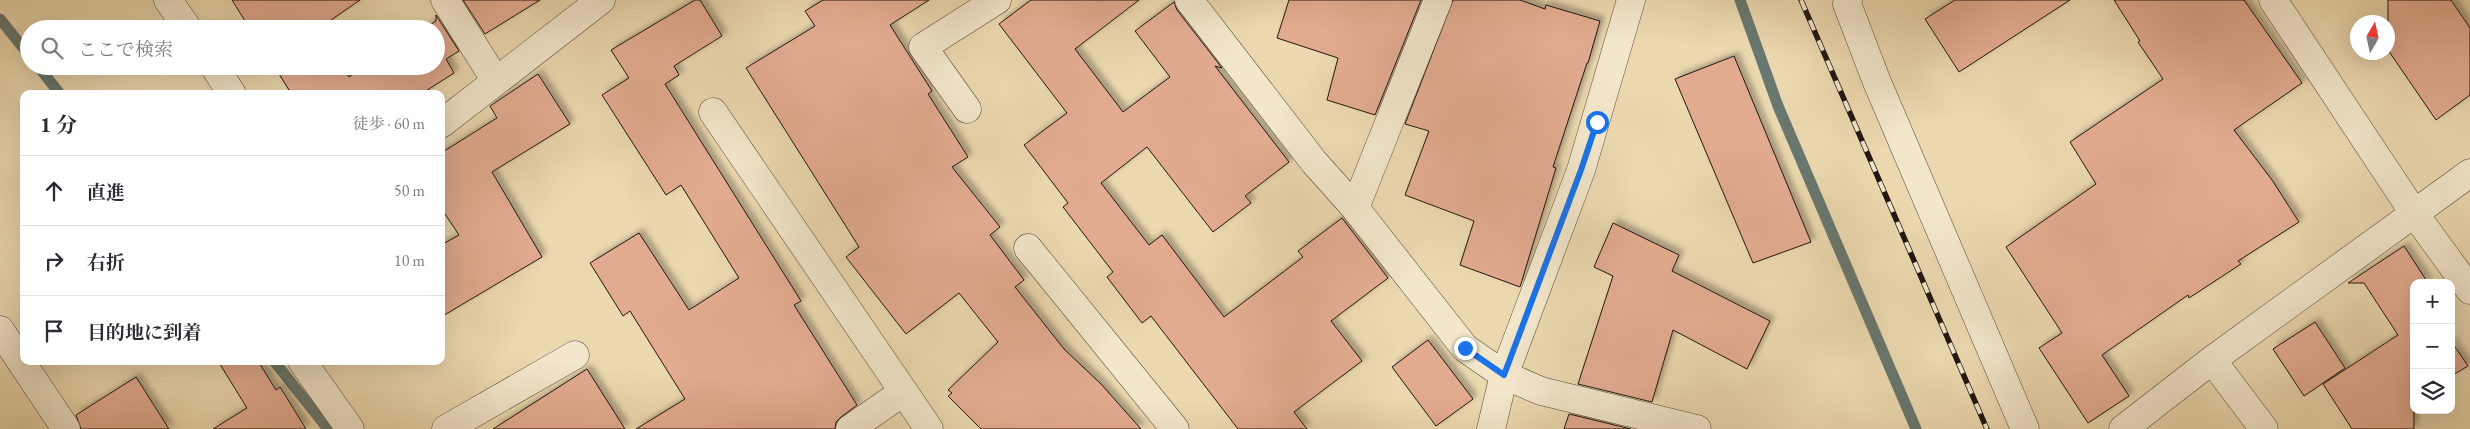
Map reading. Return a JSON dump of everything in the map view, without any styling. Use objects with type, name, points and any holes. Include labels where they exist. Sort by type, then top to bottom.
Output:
[{"type":"street","points":[[168,0],[182,20]]},
{"type":"street","points":[[444,0],[496,81]]},
{"type":"street","points":[[445,121],[601,0]]},
{"type":"street","points":[[967,109],[923,47],[997,0]]},
{"type":"street","points":[[1189,0],[1314,162],[1355,208],[1465,348],[1504,375],[1541,391],[1697,429]]},
{"type":"street","points":[[1355,208],[1438,0]]},
{"type":"street","points":[[1491,429],[1504,375],[1581,170],[1631,0]]},
{"type":"street","points":[[1848,0],[1847,4],[1877,82],[2025,429]]},
{"type":"street","points":[[2273,0],[2414,213],[2470,290]]},
{"type":"street","points":[[220,75],[229,90]]},
{"type":"street","points":[[713,112],[929,429]]},
{"type":"street","points":[[2124,429],[2212,360],[2470,173]]},
{"type":"street","points":[[1028,248],[1175,429]]},
{"type":"street","points":[[0,330],[54,425]]},
{"type":"street","points":[[446,429],[575,355]]},
{"type":"street","points":[[2212,360],[2264,429]]},
{"type":"street","points":[[305,365],[350,429]]},
{"type":"street","points":[[850,429],[903,392]]},
{"type":"building","points":[[232,0],[360,0],[331,20],[244,20]]},
{"type":"building","points":[[463,0],[540,0],[485,34]]},
{"type":"building","points":[[695,0],[700,0],[722,36],[674,66],[679,75],[665,84],[801,301],[794,305],[857,405],[836,422],[835,429],[636,429],[685,399],[630,311],[623,316],[590,263],[639,233],[689,310],[739,278],[681,185],[666,195],[602,95],[629,78],[611,50]]},
{"type":"building","points":[[823,0],[929,0],[890,25],[932,91],[928,94],[968,157],[952,167],[1000,227],[990,235],[1024,280],[1015,287],[1064,349],[1101,384],[1141,429],[981,429],[948,396],[952,393],[948,390],[998,342],[959,293],[906,334],[846,257],[859,247],[746,68],[815,26],[805,11]]},
{"type":"building","points":[[1031,0],[1139,0],[1075,49],[1123,112],[1170,77],[1135,31],[1174,2],[1177,10],[1222,68],[1215,66],[1289,162],[1245,196],[1251,203],[1213,232],[1147,147],[1101,183],[1149,245],[1162,235],[1224,317],[1303,257],[1298,251],[1342,218],[1388,278],[1331,321],[1362,361],[1294,412],[1307,429],[1238,429],[1151,316],[1142,323],[1107,277],[1113,272],[1063,207],[1068,203],[1024,145],[1067,113],[999,24]]},
{"type":"building","points":[[1289,0],[1421,0],[1375,115],[1327,100],[1338,58],[1277,38]]},
{"type":"building","points":[[1453,0],[1520,0],[1545,9],[1546,5],[1600,21],[1553,167],[1556,168],[1520,287],[1460,265],[1474,221],[1405,195],[1429,131],[1405,124]]},
{"type":"building","points":[[1955,0],[2070,0],[1959,72],[1925,19]]},
{"type":"building","points":[[2114,0],[2244,0],[2302,83],[2234,130],[2272,180],[2299,222],[2238,261],[2241,264],[2189,298],[2188,295],[2102,355],[2129,396],[2088,423],[2039,348],[2062,333],[2006,247],[2096,184],[2070,142],[2163,79],[2138,42],[2140,41]]},
{"type":"building","points":[[2388,0],[2451,0],[2470,28],[2470,95],[2436,120],[2395,60],[2395,15],[2388,15]]},
{"type":"building","points":[[445,29],[459,51],[446,59],[454,73],[427,90],[289,90],[280,75],[348,75],[349,77],[352,75],[445,75]]},
{"type":"building","points":[[1734,56],[1811,242],[1753,263],[1675,79]]},
{"type":"building","points":[[538,74],[570,124],[492,172],[542,257],[445,315],[445,243],[459,235],[445,214],[445,150],[497,118],[490,106]]},
{"type":"building","points":[[1613,223],[1679,255],[1672,271],[1770,321],[1747,369],[1673,330],[1652,402],[1578,384],[1613,276],[1594,267]]},
{"type":"building","points":[[2404,246],[2425,279],[2410,279],[2410,414],[2414,414],[2414,429],[2352,429],[2323,384],[2398,335],[2364,283],[2348,283]]},
{"type":"building","points":[[2315,322],[2345,368],[2304,396],[2273,349]]},
{"type":"building","points":[[1428,340],[1473,399],[1436,426],[1392,367]]},
{"type":"building","points":[[2455,347],[2468,366],[2455,374]]},
{"type":"building","points":[[220,365],[260,365],[276,390],[280,387],[306,429],[213,429],[247,408]]},
{"type":"building","points":[[587,369],[625,429],[493,429]]},
{"type":"building","points":[[136,377],[169,429],[81,429],[76,415]]},
{"type":"building","points":[[1569,414],[1631,429],[1564,429]]},
{"type":"waterway","points":[[1740,0],[1778,106],[1916,429]]},
{"type":"waterway","points":[[0,19],[20,44]]},
{"type":"waterway","points":[[45,75],[57,90]]},
{"type":"waterway","points":[[277,365],[328,429]]},
{"type":"railway","points":[[1801,0],[1987,429]]},
{"type":"route","points":[[1465,348],[1504,375],[1581,170],[1597,122]]}]
